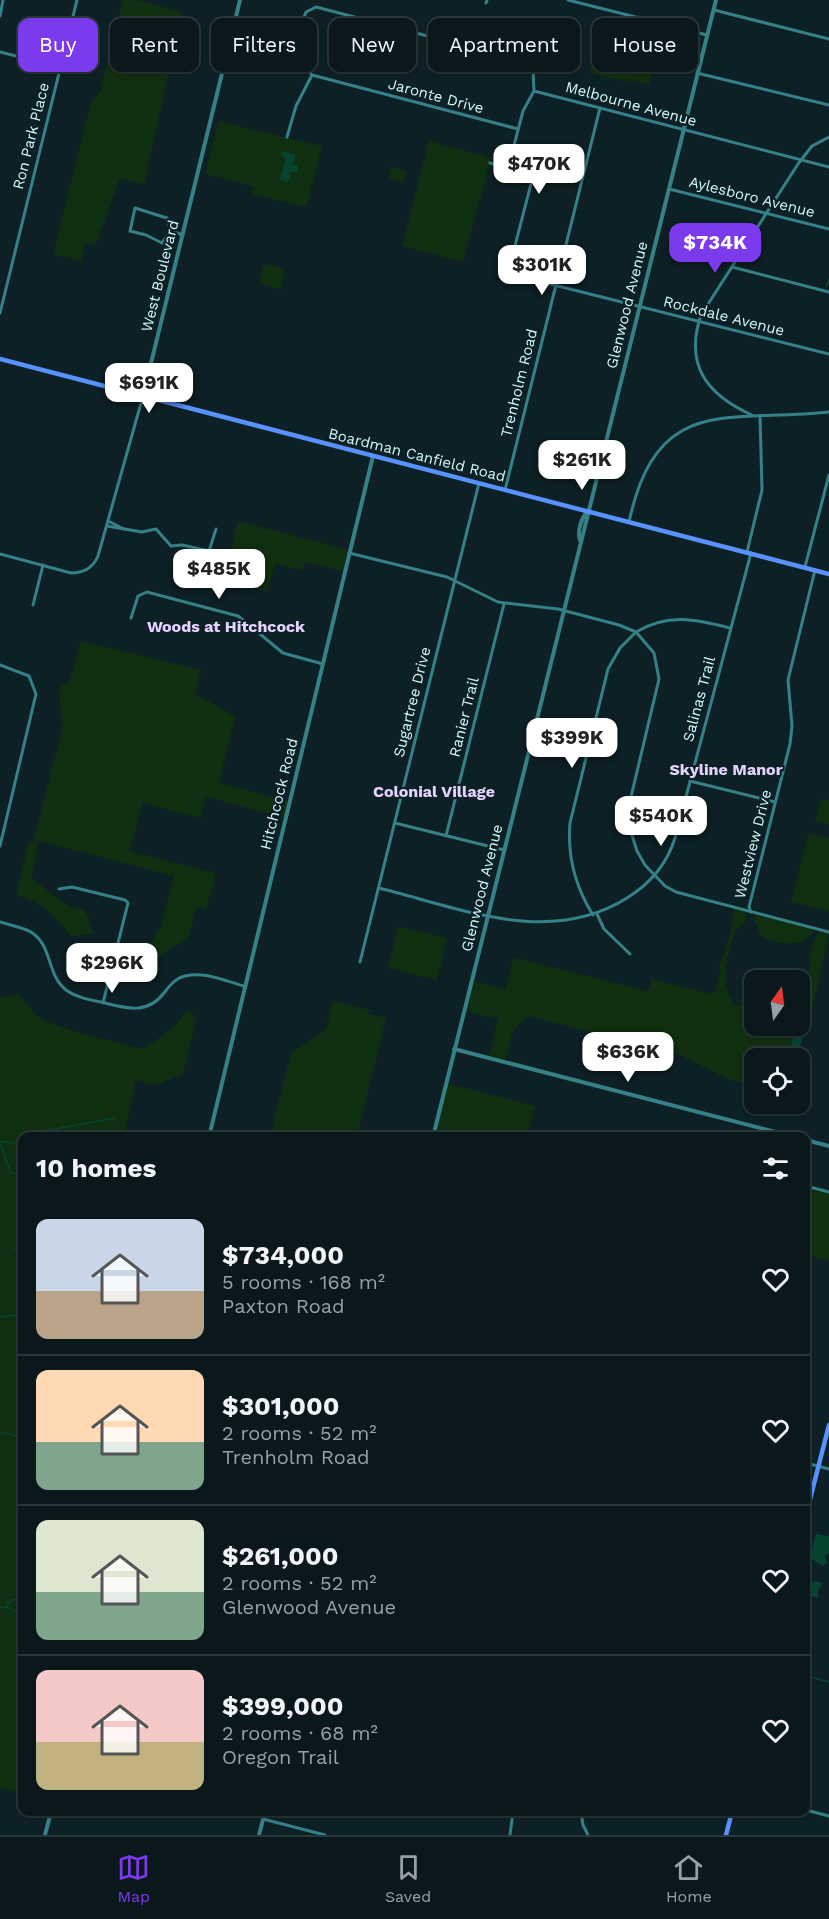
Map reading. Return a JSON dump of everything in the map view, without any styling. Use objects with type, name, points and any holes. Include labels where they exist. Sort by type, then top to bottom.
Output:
[{"type":"main road","name":"Boardman Canfield Road","points":[[0,359],[829,574]]},
{"type":"main road","points":[[810,1499],[829,1425]]},
{"type":"main road","points":[[726,1835],[731,1816]]},
{"type":"street","points":[[0,16],[3,0]]},
{"type":"street","name":"Ron Park Place","points":[[72,18],[77,0]]},
{"type":"street","name":"West Boulevard","points":[[236,18],[240,0]]},
{"type":"street","points":[[568,0],[707,35]]},
{"type":"street","name":"Glenwood Avenue","points":[[434,1132],[716,0]]},
{"type":"street","points":[[304,18],[306,12],[316,7],[527,62],[533,70],[534,91],[524,108],[510,161]]},
{"type":"street","points":[[714,10],[829,39]]},
{"type":"street","points":[[0,52],[18,56]]},
{"type":"street","name":"Ron Park Place","points":[[0,313],[59,72]]},
{"type":"street","name":"West Boulevard","points":[[0,554],[75,573],[88,569],[98,559],[143,396],[223,72]]},
{"type":"street","points":[[287,137],[296,106],[312,75],[310,72]]},
{"type":"street","points":[[697,73],[829,105]]},
{"type":"street","name":"Jaronte Drive","points":[[312,75],[518,129]]},
{"type":"street","name":"Melbourne Avenue","points":[[534,91],[829,167]]},
{"type":"street","name":"Trenholm Road","points":[[505,490],[600,108]]},
{"type":"street","points":[[752,415],[722,400],[702,376],[695,349],[699,322],[731,267],[801,160],[812,146],[829,137]]},
{"type":"street","name":"Rockdale Avenue","points":[[490,163],[533,176],[510,272],[555,286],[829,354]]},
{"type":"street","name":"Aylesboro Avenue","points":[[669,189],[829,229]]},
{"type":"street","points":[[135,208],[167,219],[171,231],[162,243],[146,235],[130,231],[135,208]]},
{"type":"street","points":[[171,231],[183,235]]},
{"type":"street","points":[[731,267],[829,292]]},
{"type":"street","points":[[629,522],[643,471],[668,440],[701,422],[752,415],[829,412]]},
{"type":"street","name":"Salinas Trail","points":[[379,888],[487,915],[539,924],[567,922],[595,914],[631,896],[654,876],[672,848],[749,553],[762,490],[760,416]]},
{"type":"street","name":"Hitchcock Road","points":[[210,1132],[373,456]]},
{"type":"street","points":[[805,567],[829,475]]},
{"type":"street","name":"Sugartree Drive","points":[[360,962],[479,483]]},
{"type":"street","points":[[108,521],[124,528]]},
{"type":"street","points":[[107,526],[142,532],[156,529],[171,546],[182,545],[209,551]]},
{"type":"street","points":[[206,562],[216,529]]},
{"type":"street","points":[[349,553],[455,579],[504,604],[563,611],[619,625],[636,632],[654,653],[659,679],[631,797],[629,821],[637,851],[654,876],[676,892],[829,932]]},
{"type":"street","points":[[33,605],[43,566]]},
{"type":"street","name":"Westview Drive","points":[[751,912],[749,907],[792,733],[788,680],[815,570]]},
{"type":"street","points":[[131,618],[138,596],[147,592],[238,616],[282,653],[323,664]]},
{"type":"street","name":"Ranier Trail","points":[[446,836],[504,604]]},
{"type":"street","points":[[630,954],[604,929],[580,892],[573,871],[569,847],[570,823],[608,669],[620,648],[636,632],[656,622],[677,618],[696,619],[730,627]]},
{"type":"street","points":[[0,665],[29,676],[36,694],[0,846]]},
{"type":"street","points":[[690,781],[775,802]]},
{"type":"street","points":[[395,822],[504,850]]},
{"type":"street","points":[[59,889],[72,887],[125,900],[128,903],[103,1003]]},
{"type":"street","points":[[0,922],[25,929],[37,937],[47,951],[55,976],[65,989],[75,995],[103,1003],[129,1009],[146,1007],[157,1001],[173,982],[192,975],[207,975],[244,986]]},
{"type":"street","points":[[454,1049],[776,1132]]},
{"type":"street","points":[[810,1141],[829,1146]]},
{"type":"street","points":[[810,1187],[829,1192]]},
{"type":"street","points":[[810,1464],[829,1469]]},
{"type":"street","points":[[810,1811],[829,1816]]},
{"type":"street","points":[[45,1835],[50,1816]]},
{"type":"street","points":[[259,1835],[264,1816]]},
{"type":"street","points":[[510,1835],[512,1816]]},
{"type":"street","points":[[581,1816],[582,1825],[588,1835]]},
{"type":"street","points":[[263,1819],[325,1835]]},
{"type":"shaded area","points":[[123,0],[137,0],[182,12],[181,18],[118,18]]},
{"type":"shaded area","points":[[110,52],[110,72],[169,72],[144,184],[120,178],[95,246],[85,243],[81,261],[53,254],[91,102],[100,92]]},
{"type":"shaded area","points":[[592,62],[592,72],[652,72],[649,84],[629,79],[628,82],[589,73]]},
{"type":"shaded area","points":[[218,121],[322,146],[306,207],[252,194],[253,186],[205,174]]},
{"type":"shaded area","points":[[429,141],[491,158],[463,262],[402,246]]},
{"type":"shaded area","points":[[282,151],[295,155],[293,165],[298,166],[297,173],[291,172],[288,182],[280,180],[286,158],[281,156]]},
{"type":"shaded area","points":[[391,167],[407,171],[403,182],[389,178]]},
{"type":"shaded area","points":[[264,264],[285,269],[280,289],[260,284]]},
{"type":"shaded area","points":[[238,521],[350,550],[345,572],[305,562],[303,570],[275,564],[267,592],[223,580]]},
{"type":"shaded area","points":[[81,641],[201,670],[195,694],[235,716],[219,783],[289,801],[285,818],[206,797],[200,818],[143,803],[129,851],[216,873],[206,909],[196,907],[189,938],[156,958],[147,948],[161,926],[174,876],[39,841],[31,877],[67,906],[85,910],[94,934],[71,936],[47,911],[16,895],[28,845],[34,839],[62,730],[59,686],[69,682]]},
{"type":"shaded area","points":[[821,799],[829,801],[829,825],[815,821]]},
{"type":"shaded area","points":[[809,833],[829,838],[829,911],[791,902]]},
{"type":"shaded area","points":[[734,908],[745,911],[747,920],[734,933],[725,967],[727,978],[724,980],[734,1007],[744,1004],[744,1036],[797,1036],[793,1048],[744,1048],[744,1083],[728,1079],[680,1055],[528,1016],[513,1030],[505,1062],[488,1058],[498,1019],[464,1011],[471,981],[505,989],[514,958],[648,991],[652,979],[711,994],[715,991],[721,969],[719,967],[729,939]]},
{"type":"shaded area","points":[[756,914],[811,927],[813,933],[808,938],[795,943],[774,941],[761,936],[754,918]]},
{"type":"shaded area","points":[[398,926],[447,938],[437,980],[388,968]]},
{"type":"shaded area","points":[[820,930],[829,932],[810,1019],[811,948]]},
{"type":"shaded area","points":[[18,994],[40,1019],[82,1034],[143,1049],[173,1028],[187,1010],[197,1017],[183,1074],[154,1085],[136,1080],[125,1132],[18,1132],[18,1792],[0,1788],[0,998]]},
{"type":"shaded area","points":[[333,1001],[369,1010],[368,1014],[386,1018],[358,1132],[271,1132],[291,1053],[326,1030]]},
{"type":"shaded area","points":[[794,1036],[803,1036],[800,1048],[791,1048]]},
{"type":"shaded area","points":[[446,1083],[535,1106],[528,1132],[434,1132]]},
{"type":"shaded area","points":[[810,1190],[829,1194],[829,1261],[810,1256]]},
{"type":"shaded area","points":[[816,1534],[829,1536],[829,1553],[825,1556],[827,1563],[823,1566],[810,1558]]},
{"type":"shaded area","points":[[810,1581],[820,1582],[822,1585],[818,1589],[818,1598],[810,1595]]},
{"type":"waterway","points":[[826,287],[829,279]]},
{"type":"waterway","points":[[39,1132],[114,1118]]},
{"type":"waterway","points":[[18,1140],[14,1143],[2,1142],[1,1146],[10,1171],[13,1174],[18,1173]]},
{"type":"waterway","points":[[12,1249],[18,1250]]},
{"type":"waterway","points":[[0,1317],[18,1315]]},
{"type":"waterway","points":[[0,1432],[18,1436]]},
{"type":"waterway","points":[[6,1607],[11,1600],[18,1599]]},
{"type":"waterway","points":[[0,1607],[10,1608],[18,1614]]},
{"type":"waterway","points":[[810,1677],[829,1682]]},
{"type":"district","name":"Woods at Hitchcock","points":[[226,626]]},
{"type":"district","name":"Skyline Manor","points":[[726,769]]},
{"type":"district","name":"Colonial Village","points":[[434,791]]}]
